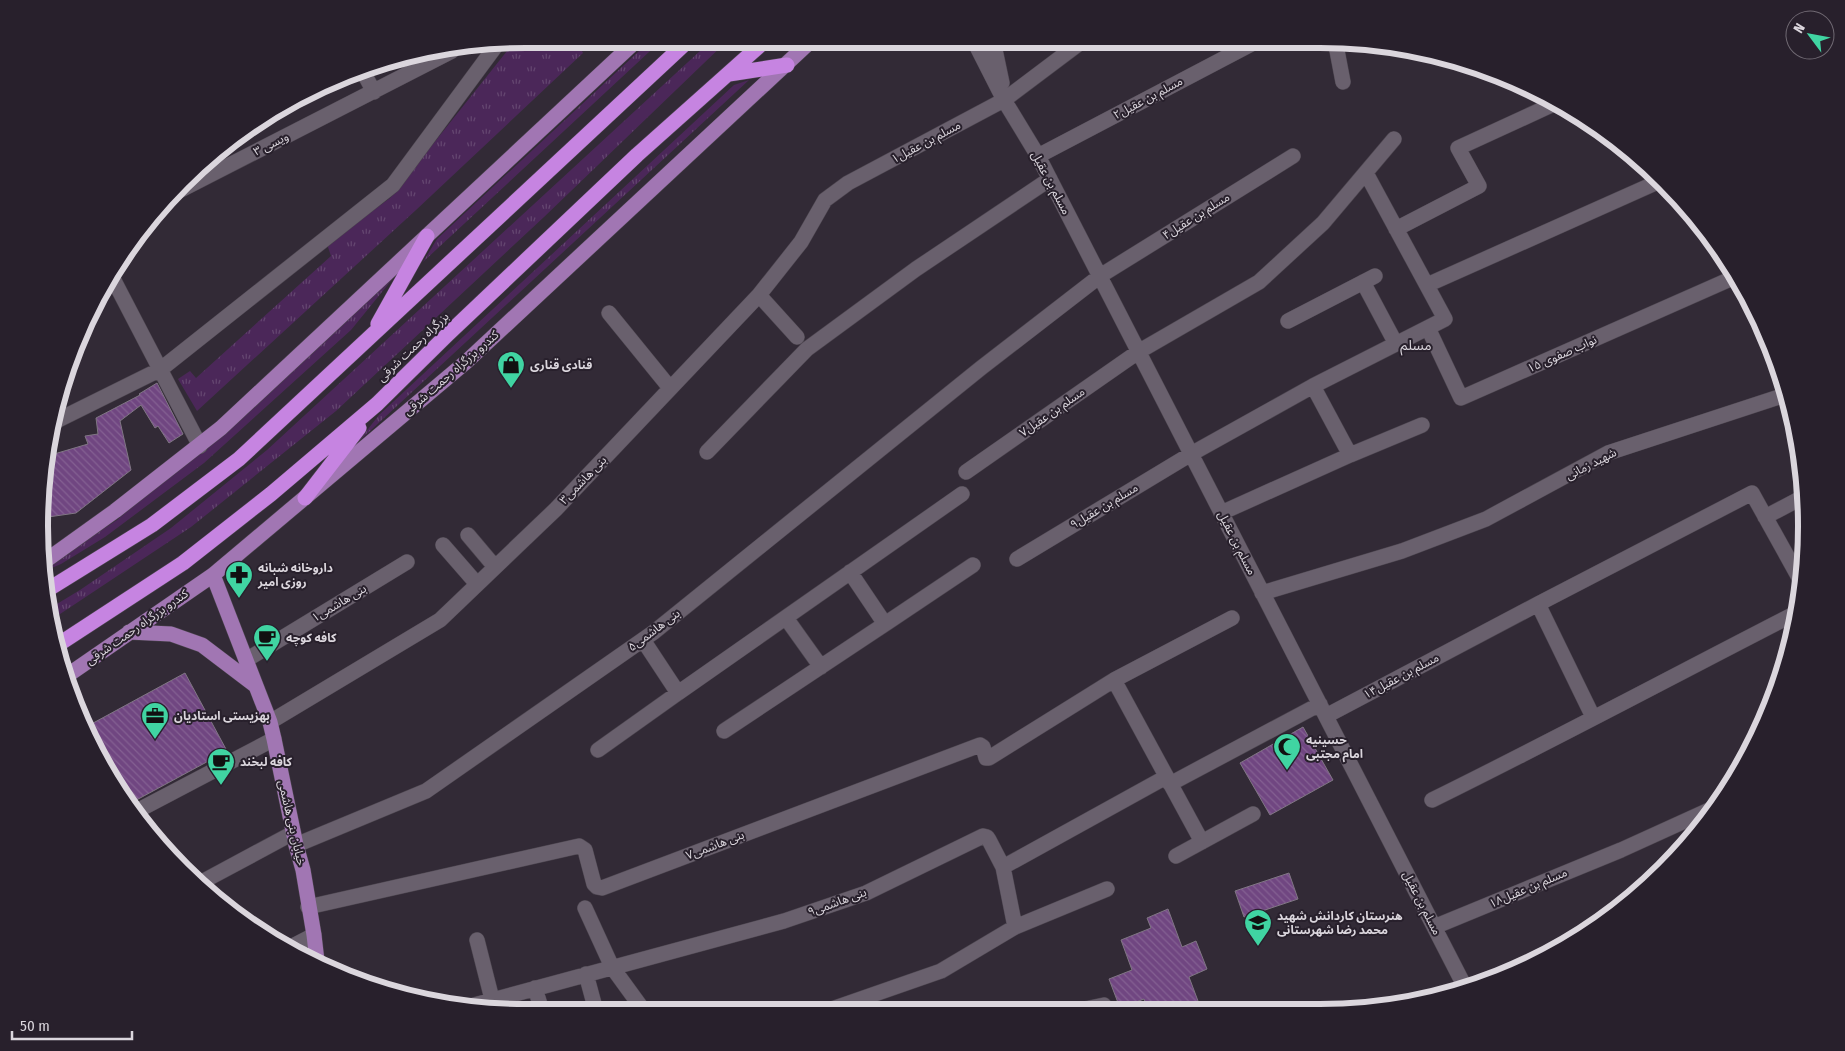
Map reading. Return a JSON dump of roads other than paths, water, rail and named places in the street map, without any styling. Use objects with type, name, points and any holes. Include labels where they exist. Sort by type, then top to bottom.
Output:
[{"type":"highway","points":[[52,588],[152,525],[239,458],[680,48]]},
{"type":"highway","name":"بزرگراه رحمت شرقی","points":[[62,642],[183,563],[271,494],[377,404],[637,155],[757,48]]},
{"type":"highway","points":[[729,74],[786,65]]},
{"type":"highway","points":[[371,337],[427,236]]},
{"type":"highway","points":[[305,498],[377,404]]},
{"type":"main road","points":[[49,558],[115,511],[221,428],[628,48]]},
{"type":"main road","name":"کندرو بزرگراه رحمت شرقی","points":[[71,673],[213,575],[466,362],[804,48]]},
{"type":"main road","name":"خیابان بنی هاشمی","points":[[213,575],[270,722],[303,870],[316,955]]},
{"type":"main road","points":[[129,632],[171,634],[202,645],[256,686]]},
{"type":"street","name":"مسلم بن عقیل","points":[[978,48],[1004,100],[1050,179],[1462,981]]},
{"type":"street","points":[[995,48],[1004,100]]},
{"type":"street","name":"مسلم بن عقیل۱","points":[[848,184],[1004,100],[1074,48]]},
{"type":"street","name":"مسلم بن عقیل۲","points":[[1038,156],[1244,48]]},
{"type":"street","points":[[60,419],[161,370],[392,185],[493,49]]},
{"type":"street","points":[[1337,49],[1344,82]]},
{"type":"street","name":"ویسی ۳","points":[[191,185],[444,55]]},
{"type":"street","points":[[365,76],[374,92]]},
{"type":"street","points":[[1396,229],[1479,186],[1458,148],[1548,107]]},
{"type":"street","name":"مسلم بن عقیل۷","points":[[966,472],[1138,352],[1259,282],[1324,223],[1394,139]]},
{"type":"street","name":"مسلم بن عقیل۴","points":[[981,368],[1100,276],[1293,156]]},
{"type":"street","points":[[1366,173],[1427,285],[1653,184]]},
{"type":"street","points":[[707,452],[807,349],[916,269],[1050,179]]},
{"type":"street","name":"بنی هاشمی۳","points":[[270,722],[440,620],[556,509],[759,294],[801,242],[825,200],[848,184]]},
{"type":"street","points":[[1288,321],[1369,279],[1396,344]]},
{"type":"street","name":"نواب صفوی ۱۵","points":[[1428,328],[1461,398],[1729,280]]},
{"type":"street","points":[[114,282],[200,446]]},
{"type":"street","name":"مسلم بن عقیل۹","points":[[1017,559],[1191,454],[1313,386],[1445,319],[1427,285]]},
{"type":"street","points":[[759,294],[797,337]]},
{"type":"street","points":[[608,313],[670,388]]},
{"type":"street","name":"بنی هاشمی۵","points":[[206,881],[295,839],[426,791],[643,640],[981,368]]},
{"type":"street","points":[[1313,386],[1350,455]]},
{"type":"street","name":"شهید زمانی","points":[[1262,593],[1402,551],[1486,519],[1608,453],[1779,397]]},
{"type":"street","points":[[1221,513],[1422,425]]},
{"type":"street","name":"مسلم بن عقیل۱۴","points":[[1168,780],[1323,710],[1477,636],[1752,493],[1765,516]]},
{"type":"street","points":[[598,750],[962,494]]},
{"type":"street","points":[[1795,570],[1765,516],[1796,500]]},
{"type":"street","points":[[468,535],[495,567]]},
{"type":"street","points":[[443,545],[477,584]]},
{"type":"street","name":"بنی هاشمی۱","points":[[246,660],[407,562]]},
{"type":"street","points":[[724,731],[973,565]]},
{"type":"street","points":[[850,572],[885,624]]},
{"type":"street","points":[[1538,604],[1593,717]]},
{"type":"street","points":[[1432,800],[1554,740],[1593,717],[1788,617]]},
{"type":"street","points":[[786,618],[821,667]]},
{"type":"street","points":[[1202,842],[1114,680],[1232,618]]},
{"type":"street","points":[[643,640],[678,693]]},
{"type":"street","name":"بنی هاشمی۷","points":[[308,907],[579,846],[585,850],[594,884],[602,888],[980,745],[983,746],[986,758],[989,758],[1114,680]]},
{"type":"street","points":[[141,809],[274,739]]},
{"type":"street","points":[[1015,927],[1003,867],[1168,780]]},
{"type":"street","points":[[1176,856],[1253,814]]},
{"type":"street","name":"مسلم بن عقیل۱۸","points":[[1434,927],[1621,850],[1701,814]]},
{"type":"street","name":"بنی هاشمی۹","points":[[500,1002],[535,988],[784,921],[857,896],[983,836],[989,840],[1003,867]]},
{"type":"street","points":[[846,1004],[941,971],[1015,927],[1107,889]]},
{"type":"street","points":[[585,908],[612,967],[639,1004]]},
{"type":"street","points":[[296,944],[314,935]]},
{"type":"street","points":[[477,940],[493,1002]]},
{"type":"street","points":[[586,974],[594,1004]]},
{"type":"street","points":[[535,988],[540,1004]]},
{"type":"place","name":"قنادی قناری","points":[[511,389]]},
{"type":"place","name":"داروخانه شبانه روزی امیر","points":[[239,599]]},
{"type":"place","name":"کافه کوچه","points":[[267,662]]},
{"type":"place","name":"بهزیستی استادیان","points":[[155,740]]},
{"type":"place","name":"حسینیه امام مجتبی","points":[[1287,771]]},
{"type":"place","name":"کافه لبخند","points":[[221,786]]},
{"type":"place","name":"هنرستان کاردانش شهید محمد رضا شهرستانی","points":[[1258,947]]},
{"type":"district","name":"مسلم","points":[[1416,345]]}]
